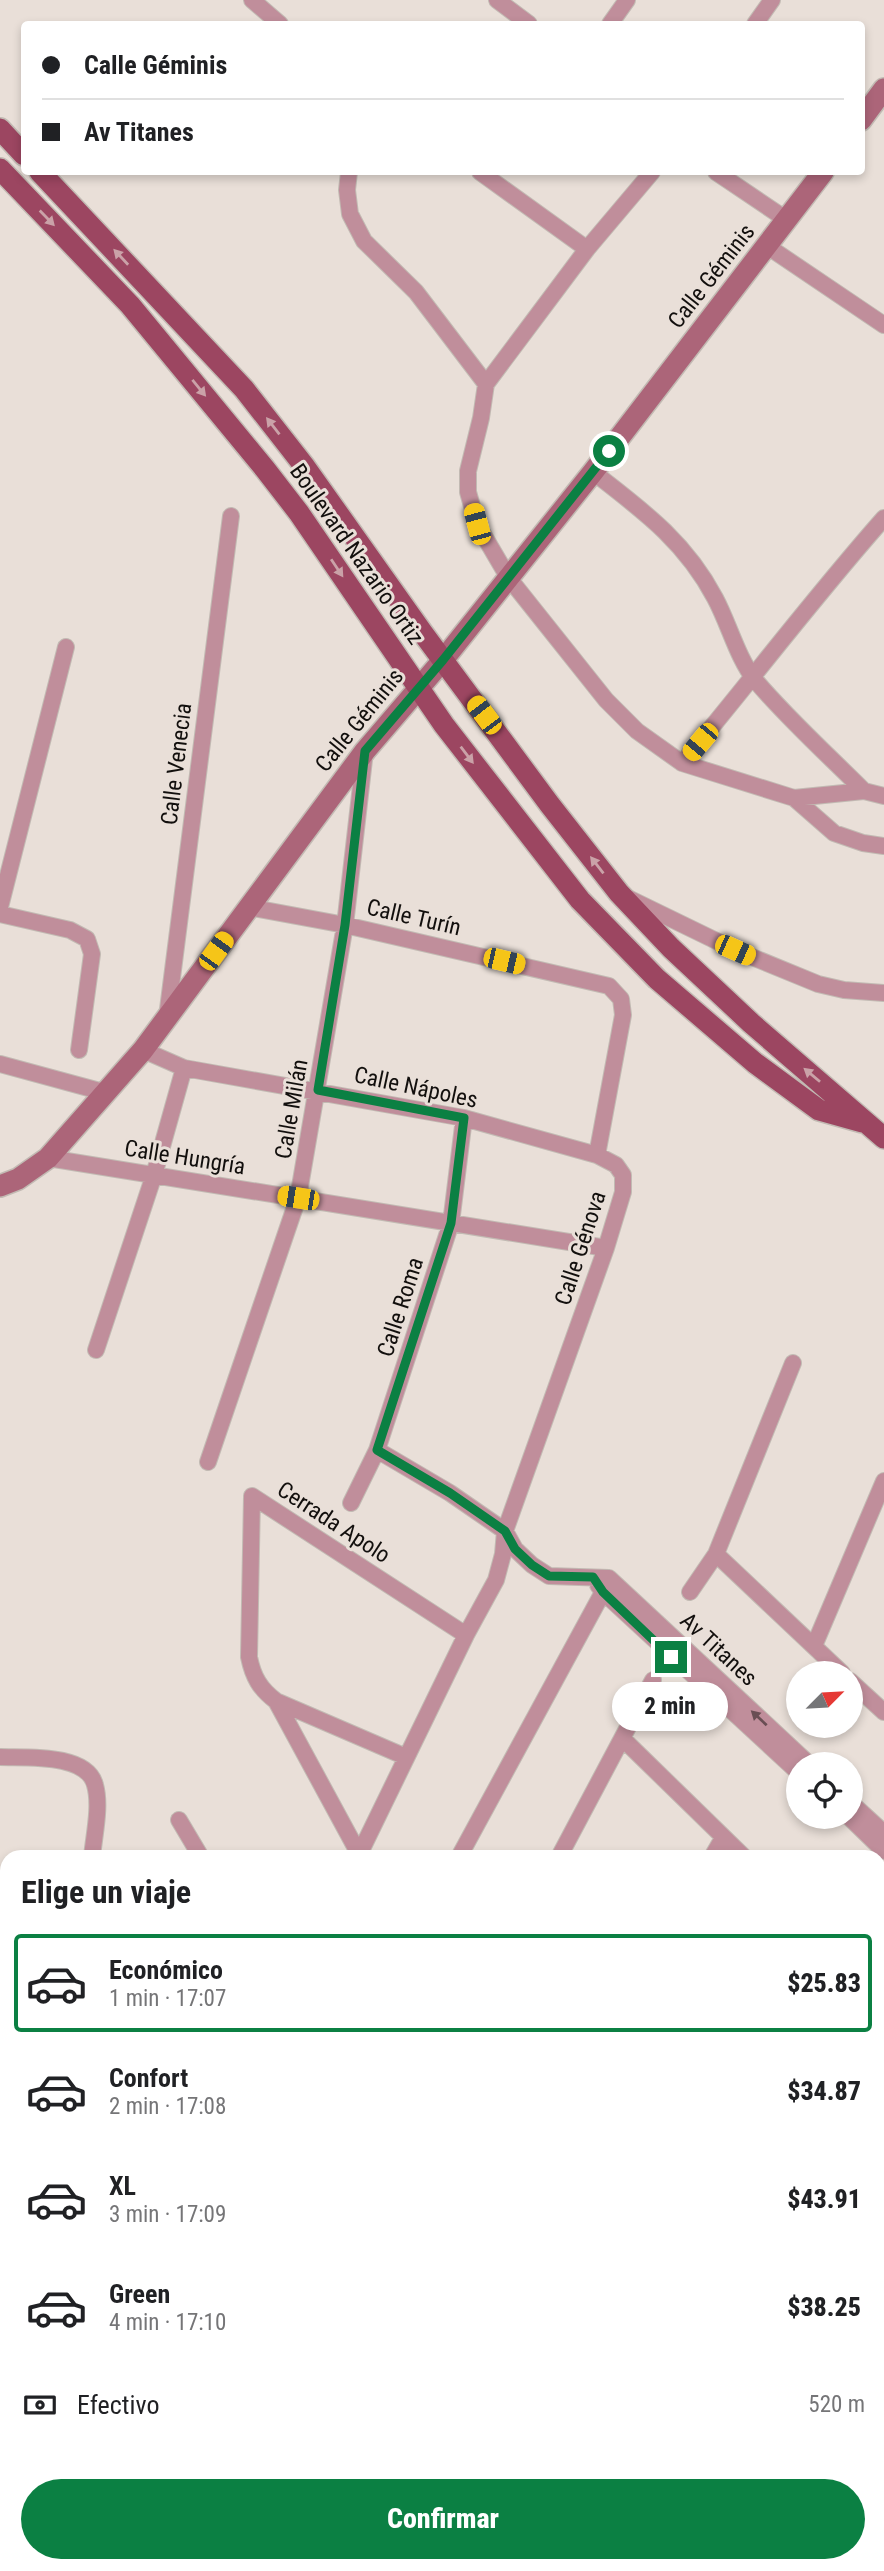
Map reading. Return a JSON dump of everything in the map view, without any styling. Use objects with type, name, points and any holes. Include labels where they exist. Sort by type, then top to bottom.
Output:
[{"type":"main road","points":[[0,129],[21,152]]},
{"type":"main road","name":"Boulevard Nazario Ortiz","points":[[0,169],[130,305],[238,436],[299,513],[419,688],[514,818],[580,900],[657,979],[755,1063],[819,1110],[862,1122]]},
{"type":"main road","name":"Boulevard Nazario Ortiz","points":[[43,175],[244,389],[305,467],[443,660],[618,893],[671,948],[751,1023],[884,1139]]},
{"type":"street","points":[[252,0],[268,5],[278,21]]},
{"type":"street","points":[[498,0],[525,21]]},
{"type":"street","points":[[612,21],[627,0]]},
{"type":"street","points":[[757,21],[772,0]]},
{"type":"street","points":[[865,115],[884,89]]},
{"type":"street","points":[[349,175],[347,190],[351,214],[363,241],[416,292],[486,384]]},
{"type":"street","points":[[484,175],[587,249]]},
{"type":"street","points":[[649,175],[587,249],[486,384],[468,471],[468,492],[477,524],[508,577],[606,700],[637,731],[682,763],[794,798],[864,791],[884,796]]},
{"type":"street","points":[[720,175],[787,220]]},
{"type":"street","name":"Calle Géminis","points":[[0,1186],[18,1179],[48,1158],[142,1050],[365,751],[443,660],[593,472],[821,175]]},
{"type":"street","points":[[767,246],[884,325]]},
{"type":"street","points":[[593,472],[653,518],[681,546],[716,600],[754,678],[864,791]]},
{"type":"street","name":"Calle Venecia","points":[[167,1017],[230,516]]},
{"type":"street","points":[[682,763],[754,678],[843,564],[884,518]]},
{"type":"street","points":[[0,907],[66,647]]},
{"type":"street","name":"Calle Milán","points":[[208,1462],[298,1198],[345,925],[365,751]]},
{"type":"street","points":[[794,798],[834,833],[863,843],[884,846]]},
{"type":"street","points":[[618,893],[735,950],[818,984],[844,990],[884,992]]},
{"type":"street","name":"Calle Turín","points":[[248,907],[345,925],[610,986],[621,999],[623,1015],[597,1156]]},
{"type":"street","points":[[0,914],[80,934],[87,939],[92,954],[79,1050]]},
{"type":"street","name":"Calle Nápoles","points":[[142,1050],[184,1068],[464,1118],[597,1156]]},
{"type":"street","points":[[0,1064],[107,1093]]},
{"type":"street","points":[[96,1350],[154,1175],[184,1068]]},
{"type":"street","name":"Calle Roma","points":[[351,1503],[377,1450],[451,1223],[464,1118]]},
{"type":"street","name":"Calle Génova","points":[[484,1602],[496,1580],[503,1554],[505,1531],[606,1248],[623,1192],[623,1175],[616,1165],[597,1156]]},
{"type":"street","name":"Calle Hungría","points":[[48,1158],[606,1248]]},
{"type":"street","points":[[690,1592],[716,1554],[793,1363]]},
{"type":"street","points":[[377,1450],[450,1493],[505,1531],[515,1549],[549,1576],[593,1577]]},
{"type":"street","points":[[814,1646],[884,1481]]},
{"type":"street","name":"Cerrada Apolo","points":[[406,1757],[276,1701],[265,1693],[256,1681],[249,1657],[252,1496],[466,1635]]},
{"type":"street","points":[[716,1554],[830,1661]]},
{"type":"street","name":"Av Titanes","points":[[593,1577],[603,1592],[786,1761]]},
{"type":"street","name":"Av Titanes","points":[[593,1577],[609,1578],[796,1752]]},
{"type":"street","points":[[462,1850],[603,1592]]},
{"type":"street","name":"Cerrada Apolo","points":[[362,1850],[484,1602]]},
{"type":"street","points":[[563,1850],[653,1680]]},
{"type":"street","points":[[863,1693],[884,1712]]},
{"type":"street","name":"Cerrada Apolo","points":[[276,1701],[356,1850]]},
{"type":"street","points":[[623,1740],[736,1850]]},
{"type":"street","points":[[0,1757],[68,1761],[82,1767],[95,1783],[97,1796],[93,1850]]},
{"type":"street","points":[[863,1814],[884,1833]]},
{"type":"street","points":[[179,1820],[197,1850]]},
{"type":"street","points":[[861,1829],[883,1850]]},
{"type":"street","points":[[716,1850],[723,1838]]},
{"type":"route","points":[[609,451],[443,660],[365,751],[345,925],[318,1090],[464,1118],[451,1223],[377,1450],[450,1493],[505,1531],[515,1549],[549,1576],[593,1577],[603,1592],[671,1657]]}]
